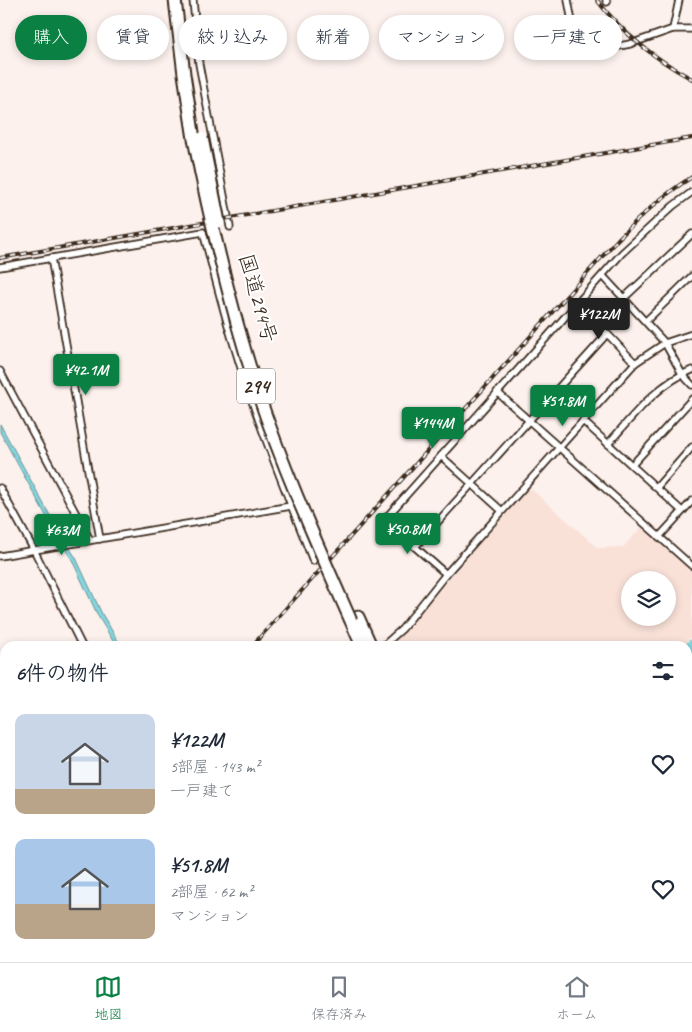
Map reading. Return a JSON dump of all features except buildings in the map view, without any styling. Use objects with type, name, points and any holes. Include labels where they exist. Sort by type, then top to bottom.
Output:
[{"type":"highway","name":"国道294号","points":[[175,0],[184,74],[234,283],[266,391],[296,474],[354,619],[361,641]]},
{"type":"highway","name":"国道294号","points":[[183,0],[198,138]]},
{"type":"highway","name":"国道294号","points":[[354,619],[368,641]]},
{"type":"street","points":[[193,0],[199,64],[230,227]]},
{"type":"street","points":[[568,0],[578,54],[630,44],[673,29],[692,29]]},
{"type":"street","points":[[673,29],[677,0]]},
{"type":"street","points":[[446,574],[384,520],[497,392],[644,232],[692,192]]},
{"type":"street","points":[[0,267],[204,232],[216,284],[239,362],[291,506],[313,560]]},
{"type":"street","points":[[624,298],[692,234]]},
{"type":"street","points":[[51,258],[100,539]]},
{"type":"street","points":[[603,276],[665,343],[682,374],[692,385]]},
{"type":"street","points":[[646,321],[692,276]]},
{"type":"street","points":[[578,303],[635,363]]},
{"type":"street","points":[[415,547],[527,420],[607,334]]},
{"type":"street","points":[[388,641],[402,629],[446,574],[635,363],[665,343],[692,334]]},
{"type":"street","points":[[608,444],[657,392],[682,374],[692,370]]},
{"type":"street","points":[[0,371],[90,540]]},
{"type":"street","points":[[497,392],[692,566]]},
{"type":"street","points":[[632,466],[692,399]]},
{"type":"street","points":[[583,421],[682,511]]},
{"type":"street","points":[[657,487],[692,447]]},
{"type":"street","points":[[441,456],[502,511]]},
{"type":"street","points":[[0,488],[36,550],[80,641]]},
{"type":"street","points":[[659,537],[692,501]]},
{"type":"street","points":[[0,556],[291,506]]},
{"type":"shaded area","points":[[527,488],[530,488],[598,548],[623,547],[642,527],[692,572],[692,636],[688,641],[395,641]]},
{"type":"water","points":[[0,424],[58,530],[76,558],[102,614],[118,641],[113,641],[98,616],[72,560],[0,432]]},
{"type":"railway","points":[[597,0],[628,34],[652,54],[692,79]]},
{"type":"railway","points":[[0,258],[692,138]]},
{"type":"railway","points":[[256,641],[618,239],[662,198],[692,177]]}]
